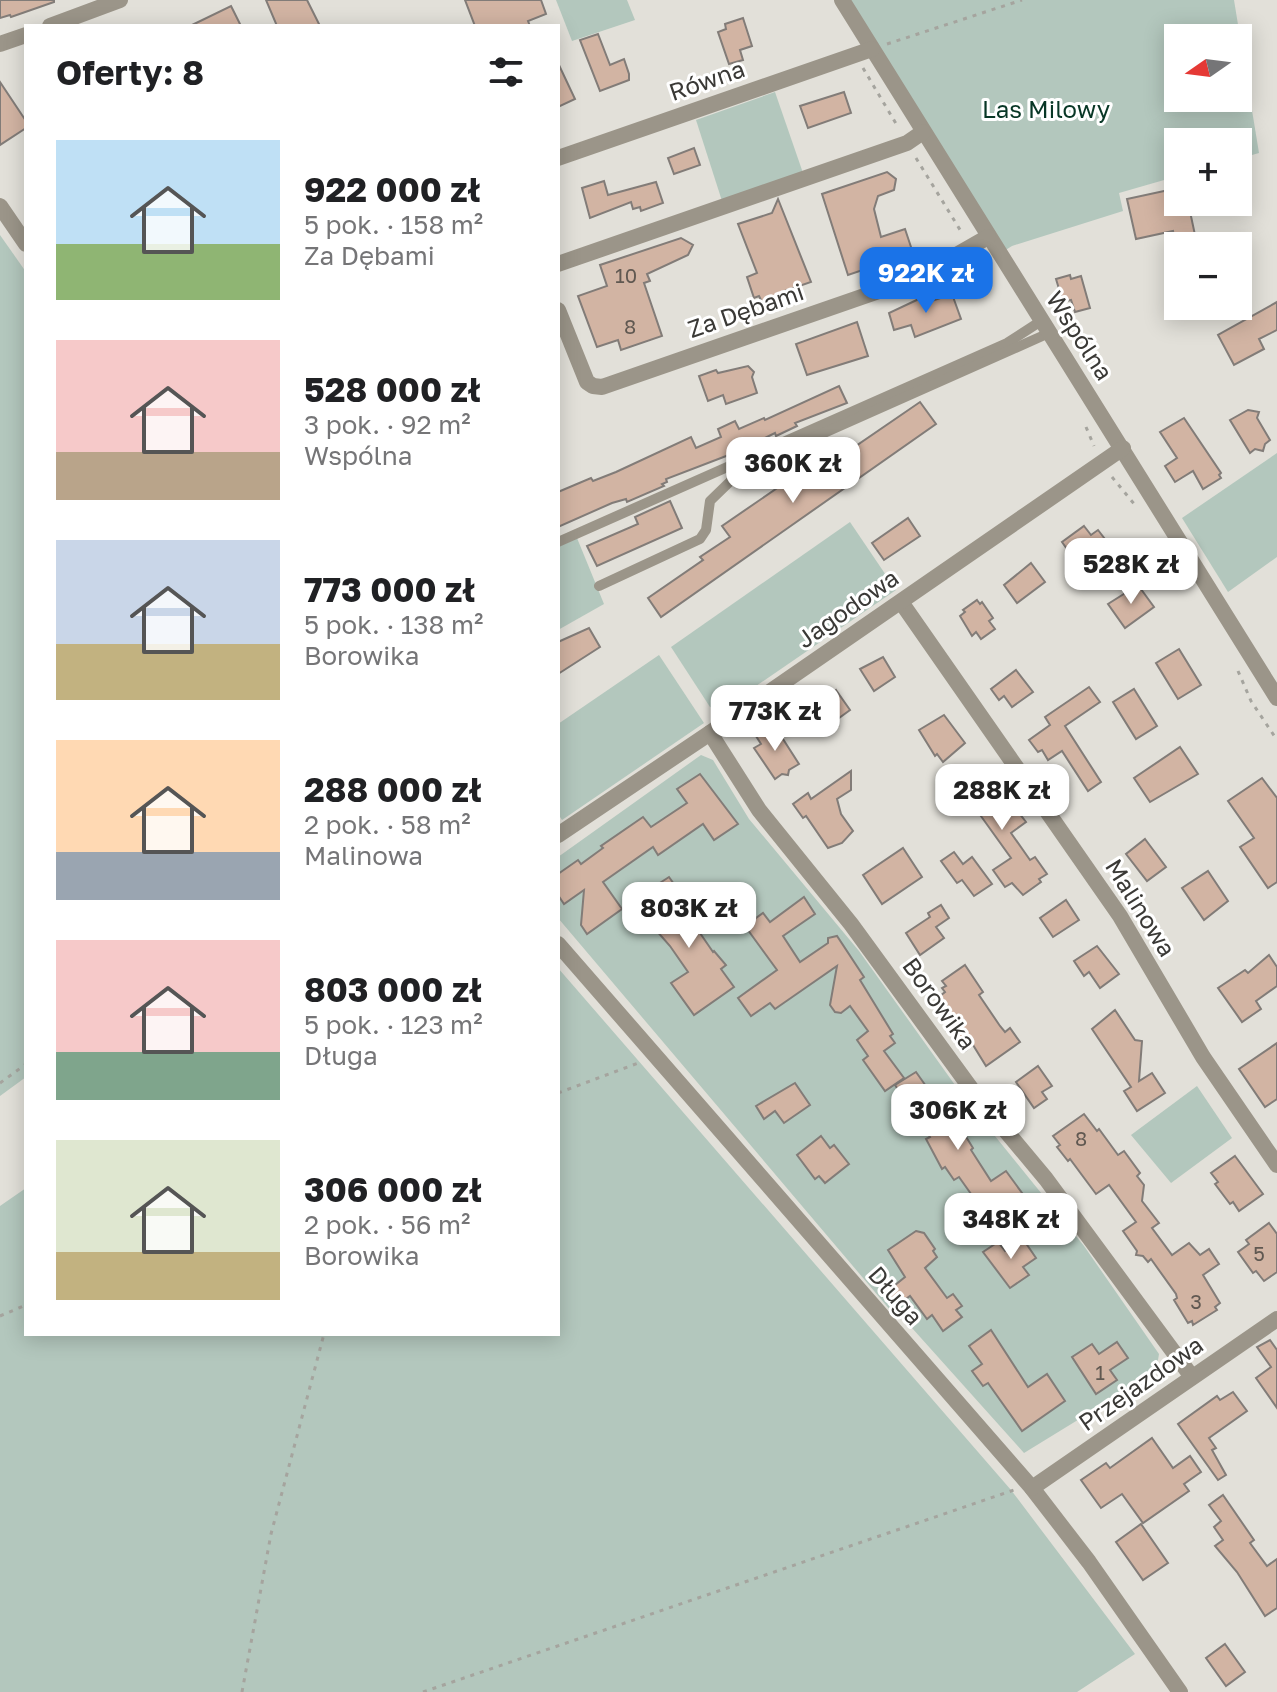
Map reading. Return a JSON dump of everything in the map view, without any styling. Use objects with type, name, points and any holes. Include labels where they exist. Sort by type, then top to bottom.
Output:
[{"type":"street","points":[[55,24],[120,0]]},
{"type":"street","name":"Wspólna","points":[[842,0],[1277,698]]},
{"type":"street","points":[[0,44],[24,36]]},
{"type":"street","name":"Równa","points":[[560,157],[872,49]]},
{"type":"street","points":[[560,263],[907,143],[923,132]]},
{"type":"street","points":[[0,206],[24,241]]},
{"type":"street","name":"Za Dębami","points":[[560,315],[587,382],[602,387],[899,284],[925,273],[988,237]]},
{"type":"street","name":"Jagodowa","points":[[560,834],[1123,448]]},
{"type":"street","name":"Malinowa","points":[[901,602],[1103,891],[1203,1057],[1277,1165]]},
{"type":"street","name":"Borowika","points":[[710,733],[759,810],[851,924],[975,1094],[1046,1179],[1192,1377]]},
{"type":"street","name":"Długa","points":[[560,946],[1032,1488],[1089,1562],[1180,1692]]},
{"type":"street","name":"Przejazdowa","points":[[1032,1488],[1277,1319]]},
{"type":"lane","points":[[560,541],[1045,327]]},
{"type":"lane","points":[[599,586],[700,539],[706,530],[710,501],[743,469],[1045,327]]},
{"type":"path","points":[[872,49],[1022,0]]},
{"type":"path","points":[[560,1092],[656,1057]]},
{"type":"path","points":[[0,1083],[24,1065]]},
{"type":"path","points":[[0,1316],[24,1306]]},
{"type":"path","points":[[242,1692],[271,1534],[323,1336]]},
{"type":"path","points":[[423,1692],[1011,1490],[1032,1488]]},
{"type":"green space","points":[[556,0],[627,0],[635,20],[572,41]]},
{"type":"green space","name":"Las Milowy","points":[[847,0],[1234,0],[1238,24],[1164,24],[1164,112],[1252,110],[1259,153],[1252,155],[1252,128],[1164,128],[1164,180],[1119,193],[1123,211],[1004,251]]},
{"type":"green space","points":[[775,92],[803,173],[722,201],[696,120]]},
{"type":"green space","points":[[0,235],[24,269],[24,1078],[0,1096]]},
{"type":"green space","points":[[1277,453],[1277,557],[1228,592],[1182,518]]},
{"type":"green space","points":[[850,522],[896,590],[721,710],[710,707],[671,647]]},
{"type":"green space","points":[[577,538],[604,604],[560,629],[560,546]]},
{"type":"green space","points":[[659,655],[704,723],[562,820],[560,723]]},
{"type":"green space","points":[[701,755],[713,760],[749,819],[859,951],[965,1099],[1084,1246],[1159,1354],[1156,1372],[1024,1453],[895,1309],[891,1311],[560,920],[560,856]]},
{"type":"green space","points":[[560,970],[1011,1490],[1135,1654],[1077,1692],[0,1692],[0,1206],[24,1189],[24,1336],[560,1336]]},
{"type":"green space","points":[[1197,1086],[1232,1138],[1171,1183],[1131,1135]]},
{"type":"building","points":[[0,0],[54,0],[54,2],[0,18]]},
{"type":"building","points":[[266,0],[307,0],[319,24],[276,24]]},
{"type":"building","points":[[465,0],[541,0],[546,14],[528,21],[529,24],[474,24]]},
{"type":"building","points":[[231,6],[240,24],[194,24]]},
{"type":"building","points":[[743,18],[752,46],[740,50],[743,60],[729,64],[718,32],[726,29],[725,24]]},
{"type":"building","points":[[598,34],[610,65],[624,59],[629,74],[629,80],[600,91],[580,40]]},
{"type":"building","points":[[560,67],[575,99],[560,106]]},
{"type":"building","points":[[0,82],[24,118],[24,129],[0,145]]},
{"type":"building","points":[[844,92],[851,113],[808,128],[800,106]]},
{"type":"building","points":[[694,148],[700,165],[674,174],[668,158]]},
{"type":"building","points":[[887,172],[896,179],[894,190],[878,196],[874,209],[881,237],[905,229],[913,253],[848,275],[822,194]]},
{"type":"building","points":[[604,181],[608,195],[656,182],[663,203],[641,211],[640,207],[633,209],[631,202],[590,218],[582,188]]},
{"type":"building","points":[[1164,191],[1164,216],[1191,216],[1194,232],[1164,232],[1136,239],[1127,199]]},
{"type":"building","points":[[778,199],[811,282],[782,292],[783,297],[763,304],[759,296],[754,298],[747,277],[757,273],[738,224],[772,213]]},
{"type":"building","points":[[681,238],[693,245],[688,255],[647,274],[650,281],[644,283],[662,336],[621,350],[618,340],[597,347],[578,296],[607,286],[600,265]]},
{"type":"building","points":[[1070,275],[1071,279],[1081,276],[1090,308],[1075,312],[1071,300],[1063,302],[1056,279]]},
{"type":"building","points":[[952,294],[961,319],[915,337],[911,325],[894,330],[889,313],[921,298],[923,304]]},
{"type":"building","points":[[1277,302],[1277,330],[1259,339],[1264,349],[1234,365],[1218,335],[1245,320],[1252,320],[1252,316]]},
{"type":"building","points":[[857,322],[868,356],[807,375],[796,344]]},
{"type":"building","points":[[748,366],[754,372],[752,377],[757,393],[726,404],[723,395],[708,401],[699,376],[716,370],[718,373]]},
{"type":"building","points":[[839,386],[847,403],[795,423],[797,426],[776,436],[775,433],[734,453],[666,479],[667,482],[662,484],[664,486],[627,502],[626,499],[612,503],[560,526],[560,491],[591,478],[593,481],[616,472],[691,437],[696,448],[721,437],[718,429],[735,421],[739,429]]},
{"type":"building","points":[[920,402],[936,424],[661,617],[648,598],[730,537],[722,526],[799,473],[830,454],[832,458],[845,449],[847,452]]},
{"type":"building","points":[[1248,410],[1259,412],[1257,418],[1270,440],[1263,451],[1255,449],[1250,453],[1230,420]]},
{"type":"building","points":[[1184,418],[1221,473],[1221,478],[1203,489],[1193,471],[1175,482],[1165,466],[1177,458],[1160,432]]},
{"type":"building","points":[[670,501],[682,528],[597,566],[587,546],[638,524],[635,517]]},
{"type":"building","points":[[908,518],[920,536],[884,560],[872,543]]},
{"type":"building","points":[[1084,526],[1091,535],[1098,530],[1108,543],[1084,559],[1081,555],[1074,559],[1062,542]]},
{"type":"building","points":[[1031,563],[1045,582],[1017,603],[1004,585]]},
{"type":"building","points":[[1138,585],[1154,607],[1125,628],[1108,604]]},
{"type":"building","points":[[977,600],[980,604],[982,602],[993,618],[989,621],[995,629],[981,639],[976,632],[972,636],[960,616]]},
{"type":"building","points":[[589,628],[600,647],[560,673],[560,641]]},
{"type":"building","points":[[1179,649],[1201,685],[1178,699],[1156,663]]},
{"type":"building","points":[[883,657],[895,677],[874,691],[860,669]]},
{"type":"building","points":[[1016,670],[1033,692],[1012,707],[1004,696],[999,700],[991,689]]},
{"type":"building","points":[[1089,687],[1100,702],[1065,726],[1101,782],[1088,791],[1062,751],[1048,760],[1042,750],[1038,752],[1029,740],[1050,725],[1045,717]]},
{"type":"building","points":[[1134,689],[1157,726],[1136,739],[1113,702]]},
{"type":"building","points":[[836,690],[850,710],[835,721],[838,726],[824,735],[807,712]]},
{"type":"building","points":[[944,715],[965,743],[943,762],[937,754],[935,756],[919,730]]},
{"type":"building","points":[[774,725],[799,764],[789,770],[788,775],[782,774],[775,779],[754,748],[761,744],[756,736]]},
{"type":"building","points":[[1180,747],[1198,774],[1150,802],[1134,778]]},
{"type":"building","points":[[851,771],[851,790],[837,799],[841,814],[853,831],[842,843],[828,848],[806,816],[803,818],[793,804],[808,793],[811,799]]},
{"type":"building","points":[[982,771],[1006,805],[1009,803],[1026,822],[1011,833],[1030,860],[1035,857],[1047,874],[1023,895],[1012,883],[1005,887],[993,870],[1011,858],[973,805],[964,811],[951,793]]},
{"type":"building","points":[[700,774],[738,824],[714,840],[703,824],[658,855],[653,847],[603,882],[622,909],[587,934],[581,925],[584,890],[564,904],[560,898],[560,873],[578,860],[581,864],[643,817],[651,827],[687,803],[677,789]]},
{"type":"building","points":[[1262,778],[1277,798],[1277,882],[1268,888],[1240,847],[1254,838],[1228,801]]},
{"type":"building","points":[[1145,839],[1166,867],[1147,881],[1126,854]]},
{"type":"building","points":[[903,848],[922,877],[882,904],[863,875]]},
{"type":"building","points":[[954,852],[963,864],[972,857],[992,884],[974,896],[962,880],[957,883],[941,861]]},
{"type":"building","points":[[1208,871],[1228,901],[1204,920],[1182,888]]},
{"type":"building","points":[[669,877],[681,894],[676,898],[713,952],[726,965],[721,969],[734,987],[694,1015],[671,983],[688,972],[649,922],[661,912],[646,892]]},
{"type":"building","points":[[804,897],[815,914],[783,936],[800,962],[828,943],[828,938],[837,936],[864,977],[860,980],[893,1034],[890,1036],[895,1043],[884,1051],[904,1078],[885,1091],[863,1060],[868,1056],[857,1040],[868,1031],[850,1006],[841,1013],[835,1012],[830,1005],[837,966],[775,1009],[770,1003],[751,1016],[738,998],[777,970],[745,926],[763,913],[770,922]]},
{"type":"building","points":[[1066,900],[1079,920],[1053,937],[1040,918]]},
{"type":"building","points":[[941,905],[949,918],[936,927],[944,938],[920,955],[906,933],[930,917],[928,913]]},
{"type":"building","points":[[1097,946],[1119,974],[1100,988],[1089,972],[1084,976],[1074,961]]},
{"type":"building","points":[[1269,955],[1277,967],[1277,986],[1256,1001],[1261,1009],[1242,1022],[1218,988],[1245,970],[1248,973]]},
{"type":"building","points":[[965,965],[983,992],[979,995],[1000,1026],[1005,1032],[1010,1028],[1020,1042],[986,1066],[973,1045],[965,1051],[953,1034],[961,1028],[940,996],[945,992],[942,988],[946,986],[942,981]]},
{"type":"building","points":[[1115,1010],[1135,1040],[1142,1041],[1139,1081],[1152,1073],[1165,1093],[1137,1111],[1124,1091],[1131,1087],[1092,1029]]},
{"type":"building","points":[[1277,1043],[1277,1099],[1265,1107],[1239,1069]]},
{"type":"building","points":[[1038,1066],[1052,1086],[1042,1092],[1047,1099],[1034,1108],[1016,1082]]},
{"type":"building","points":[[916,1072],[960,1134],[963,1132],[991,1181],[1006,1171],[1025,1197],[991,1222],[959,1177],[954,1180],[945,1167],[942,1169],[926,1139],[930,1137],[895,1085]]},
{"type":"building","points":[[795,1083],[810,1105],[784,1123],[775,1111],[764,1119],[756,1106]]},
{"type":"building","points":[[1084,1114],[1118,1155],[1124,1151],[1140,1173],[1137,1176],[1144,1185],[1142,1201],[1159,1223],[1152,1228],[1172,1255],[1189,1243],[1200,1255],[1209,1249],[1219,1264],[1203,1275],[1220,1303],[1215,1307],[1217,1310],[1193,1325],[1192,1321],[1188,1323],[1174,1300],[1176,1294],[1151,1259],[1148,1262],[1143,1256],[1136,1255],[1137,1251],[1123,1231],[1136,1222],[1109,1185],[1096,1194],[1057,1147],[1060,1145],[1053,1136]]},
{"type":"building","points":[[821,1136],[830,1148],[834,1145],[849,1164],[825,1183],[819,1176],[815,1179],[797,1155]]},
{"type":"building","points":[[1235,1156],[1263,1194],[1239,1211],[1215,1184],[1218,1182],[1211,1173]]},
{"type":"building","points":[[1269,1223],[1277,1234],[1277,1272],[1264,1281],[1256,1271],[1253,1273],[1238,1252],[1249,1244],[1246,1240]]},
{"type":"building","points":[[916,1231],[924,1233],[937,1257],[925,1268],[947,1298],[953,1294],[962,1306],[956,1310],[962,1317],[943,1331],[932,1315],[927,1319],[910,1296],[895,1307],[884,1294],[905,1277],[888,1250]]},
{"type":"building","points":[[1023,1239],[1036,1258],[1023,1267],[1029,1275],[1010,1288],[983,1252],[998,1242],[1005,1251]]},
{"type":"building","points":[[991,1330],[1028,1387],[1047,1374],[1065,1401],[1022,1431],[988,1383],[983,1386],[972,1371],[982,1364],[969,1346]]},
{"type":"building","points":[[1270,1340],[1277,1350],[1277,1408],[1256,1378],[1271,1367],[1257,1347]]},
{"type":"building","points":[[1117,1342],[1128,1358],[1110,1370],[1117,1380],[1096,1394],[1072,1357],[1092,1344],[1099,1354]]},
{"type":"building","points":[[1233,1392],[1247,1411],[1209,1438],[1226,1475],[1218,1480],[1178,1424],[1217,1396],[1220,1400]]},
{"type":"building","points":[[1152,1438],[1173,1468],[1190,1456],[1201,1472],[1184,1484],[1189,1491],[1143,1523],[1122,1494],[1101,1508],[1081,1480],[1106,1463],[1110,1468]]},
{"type":"building","points":[[1223,1495],[1254,1540],[1250,1543],[1267,1566],[1277,1559],[1277,1608],[1265,1616],[1237,1572],[1215,1546],[1223,1540],[1214,1527],[1221,1521],[1209,1505]]},
{"type":"building","points":[[1141,1524],[1168,1563],[1143,1580],[1116,1542]]},
{"type":"building","points":[[1225,1644],[1245,1672],[1226,1686],[1206,1658]]}]
